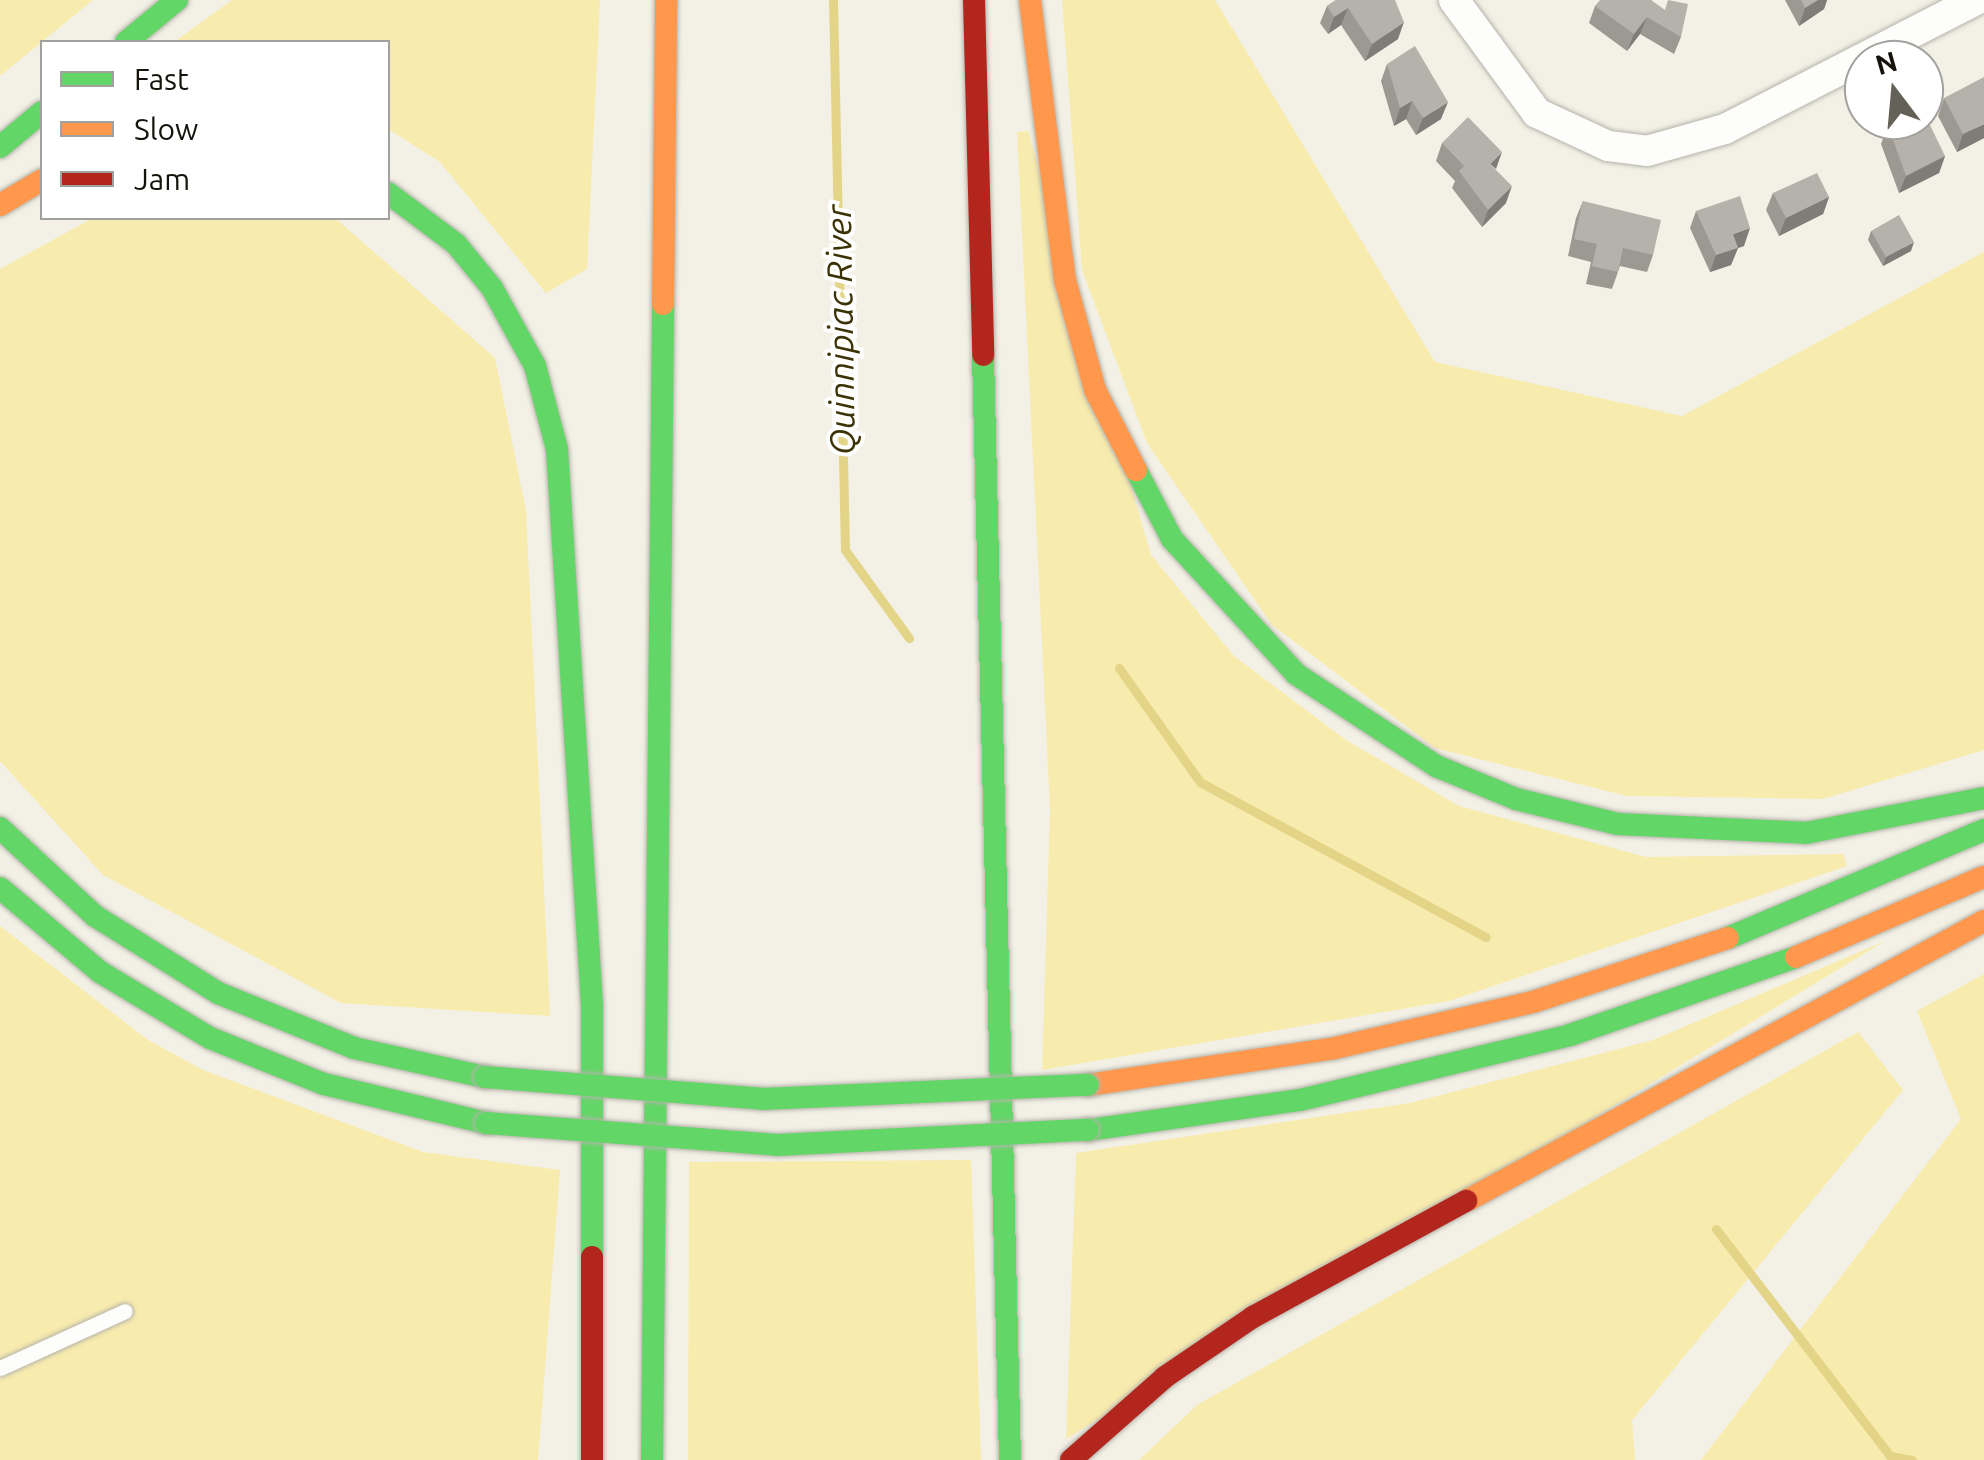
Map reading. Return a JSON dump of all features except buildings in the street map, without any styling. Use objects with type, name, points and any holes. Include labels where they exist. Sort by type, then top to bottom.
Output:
[{"type":"highway","points":[[128,40],[178,0]]},
{"type":"highway","points":[[652,1460],[666,0]]},
{"type":"highway","points":[[974,0],[1010,1460]]},
{"type":"highway","points":[[1030,0],[1065,280],[1095,390],[1172,538],[1296,674],[1436,766],[1516,799],[1618,824],[1806,833],[1984,798]]},
{"type":"highway","points":[[0,147],[40,114]]},
{"type":"highway","points":[[0,205],[40,181]]},
{"type":"highway","points":[[390,194],[456,244],[492,288],[535,366],[557,449],[592,1005],[592,1460]]},
{"type":"highway","points":[[0,828],[95,916],[218,993],[354,1048],[485,1077],[762,1099],[1088,1085],[1335,1048],[1566,992],[1742,933],[1984,830]]},
{"type":"highway","points":[[0,888],[100,972],[210,1038],[324,1084],[486,1123],[776,1145],[1088,1130],[1300,1100],[1570,1035],[1754,976],[1984,877]]},
{"type":"highway","points":[[1070,1460],[1165,1377],[1253,1318],[1984,920]]},
{"type":"street","points":[[1454,0],[1537,113],[1608,146],[1647,151],[1725,129],[1925,11],[1976,0]]},
{"type":"lane","points":[[0,1368],[125,1311]]},
{"type":"shaded area","points":[[0,0],[93,0],[40,40],[0,76]]},
{"type":"shaded area","points":[[232,0],[600,0],[587,269],[546,293],[440,162],[390,130],[390,40],[177,40]]},
{"type":"shaded area","points":[[1062,0],[1215,0],[1435,362],[1682,416],[1984,252],[1984,750],[1823,799],[1627,796],[1435,748],[1272,625],[1147,443],[1082,270]]},
{"type":"shaded area","points":[[1028,131],[1151,555],[1234,656],[1346,740],[1459,806],[1646,857],[1843,854],[1847,866],[1449,1001],[1042,1070],[1050,809],[1017,132]]},
{"type":"shaded area","points":[[89,220],[337,220],[495,358],[526,511],[550,1016],[341,1003],[103,875],[0,761],[0,269]]},
{"type":"shaded area","points":[[0,926],[148,1040],[203,1070],[423,1152],[560,1170],[538,1460],[0,1460]]},
{"type":"shaded area","points":[[1885,941],[1066,1439],[1076,1153],[1410,1103],[1653,1040]]},
{"type":"shaded area","points":[[1984,974],[1984,1460],[1701,1460],[1961,1119],[1917,1011]]},
{"type":"shaded area","points":[[1858,1032],[1903,1090],[1632,1420],[1635,1460],[1139,1460],[1197,1405]]},
{"type":"shaded area","points":[[971,1160],[981,1460],[688,1460],[689,1162]]},
{"type":"waterway","name":"Quinnipiac River","points":[[833,0],[845,550],[909,638]]},
{"type":"waterway","name":"Quinnipiac River","points":[[1119,668],[1200,782],[1486,937]]},
{"type":"waterway","name":"Quinnipiac River","points":[[1716,1229],[1890,1456],[1912,1460]]},
{"type":"traffic: fast","points":[[128,40],[177,0]]},
{"type":"traffic: fast","points":[[0,147],[40,114]]},
{"type":"traffic: fast","points":[[390,194],[456,244],[492,288],[535,366],[557,449],[592,1005],[592,1257]]},
{"type":"traffic: fast","points":[[652,1460],[663,304]]},
{"type":"traffic: fast","points":[[983,355],[1010,1460]]},
{"type":"traffic: fast","points":[[1136,470],[1172,539],[1296,674],[1436,766],[1516,799],[1618,824],[1806,833],[1984,798]]},
{"type":"traffic: fast","points":[[0,828],[95,916],[218,993],[354,1048],[485,1077]]},
{"type":"traffic: fast","points":[[1728,938],[1984,830]]},
{"type":"traffic: fast","points":[[0,888],[100,972],[210,1038],[324,1084],[486,1123]]},
{"type":"traffic: fast","points":[[1088,1130],[1300,1100],[1570,1035],[1796,957]]},
{"type":"traffic: fast","points":[[485,1077],[762,1099],[1088,1085]]},
{"type":"traffic: fast","points":[[486,1123],[777,1145],[1088,1130]]},
{"type":"traffic: slow","points":[[663,304],[666,0]]},
{"type":"traffic: slow","points":[[1030,0],[1065,280],[1095,390],[1136,470]]},
{"type":"traffic: slow","points":[[0,205],[40,181]]},
{"type":"traffic: slow","points":[[1796,957],[1984,877]]},
{"type":"traffic: slow","points":[[1466,1201],[1984,921]]},
{"type":"traffic: slow","points":[[1088,1085],[1335,1048],[1533,1002],[1728,938]]},
{"type":"traffic: jam","points":[[974,0],[983,355]]},
{"type":"traffic: jam","points":[[1071,1460],[1165,1377],[1253,1317],[1466,1201]]},
{"type":"traffic: jam","points":[[592,1257],[592,1460]]}]
